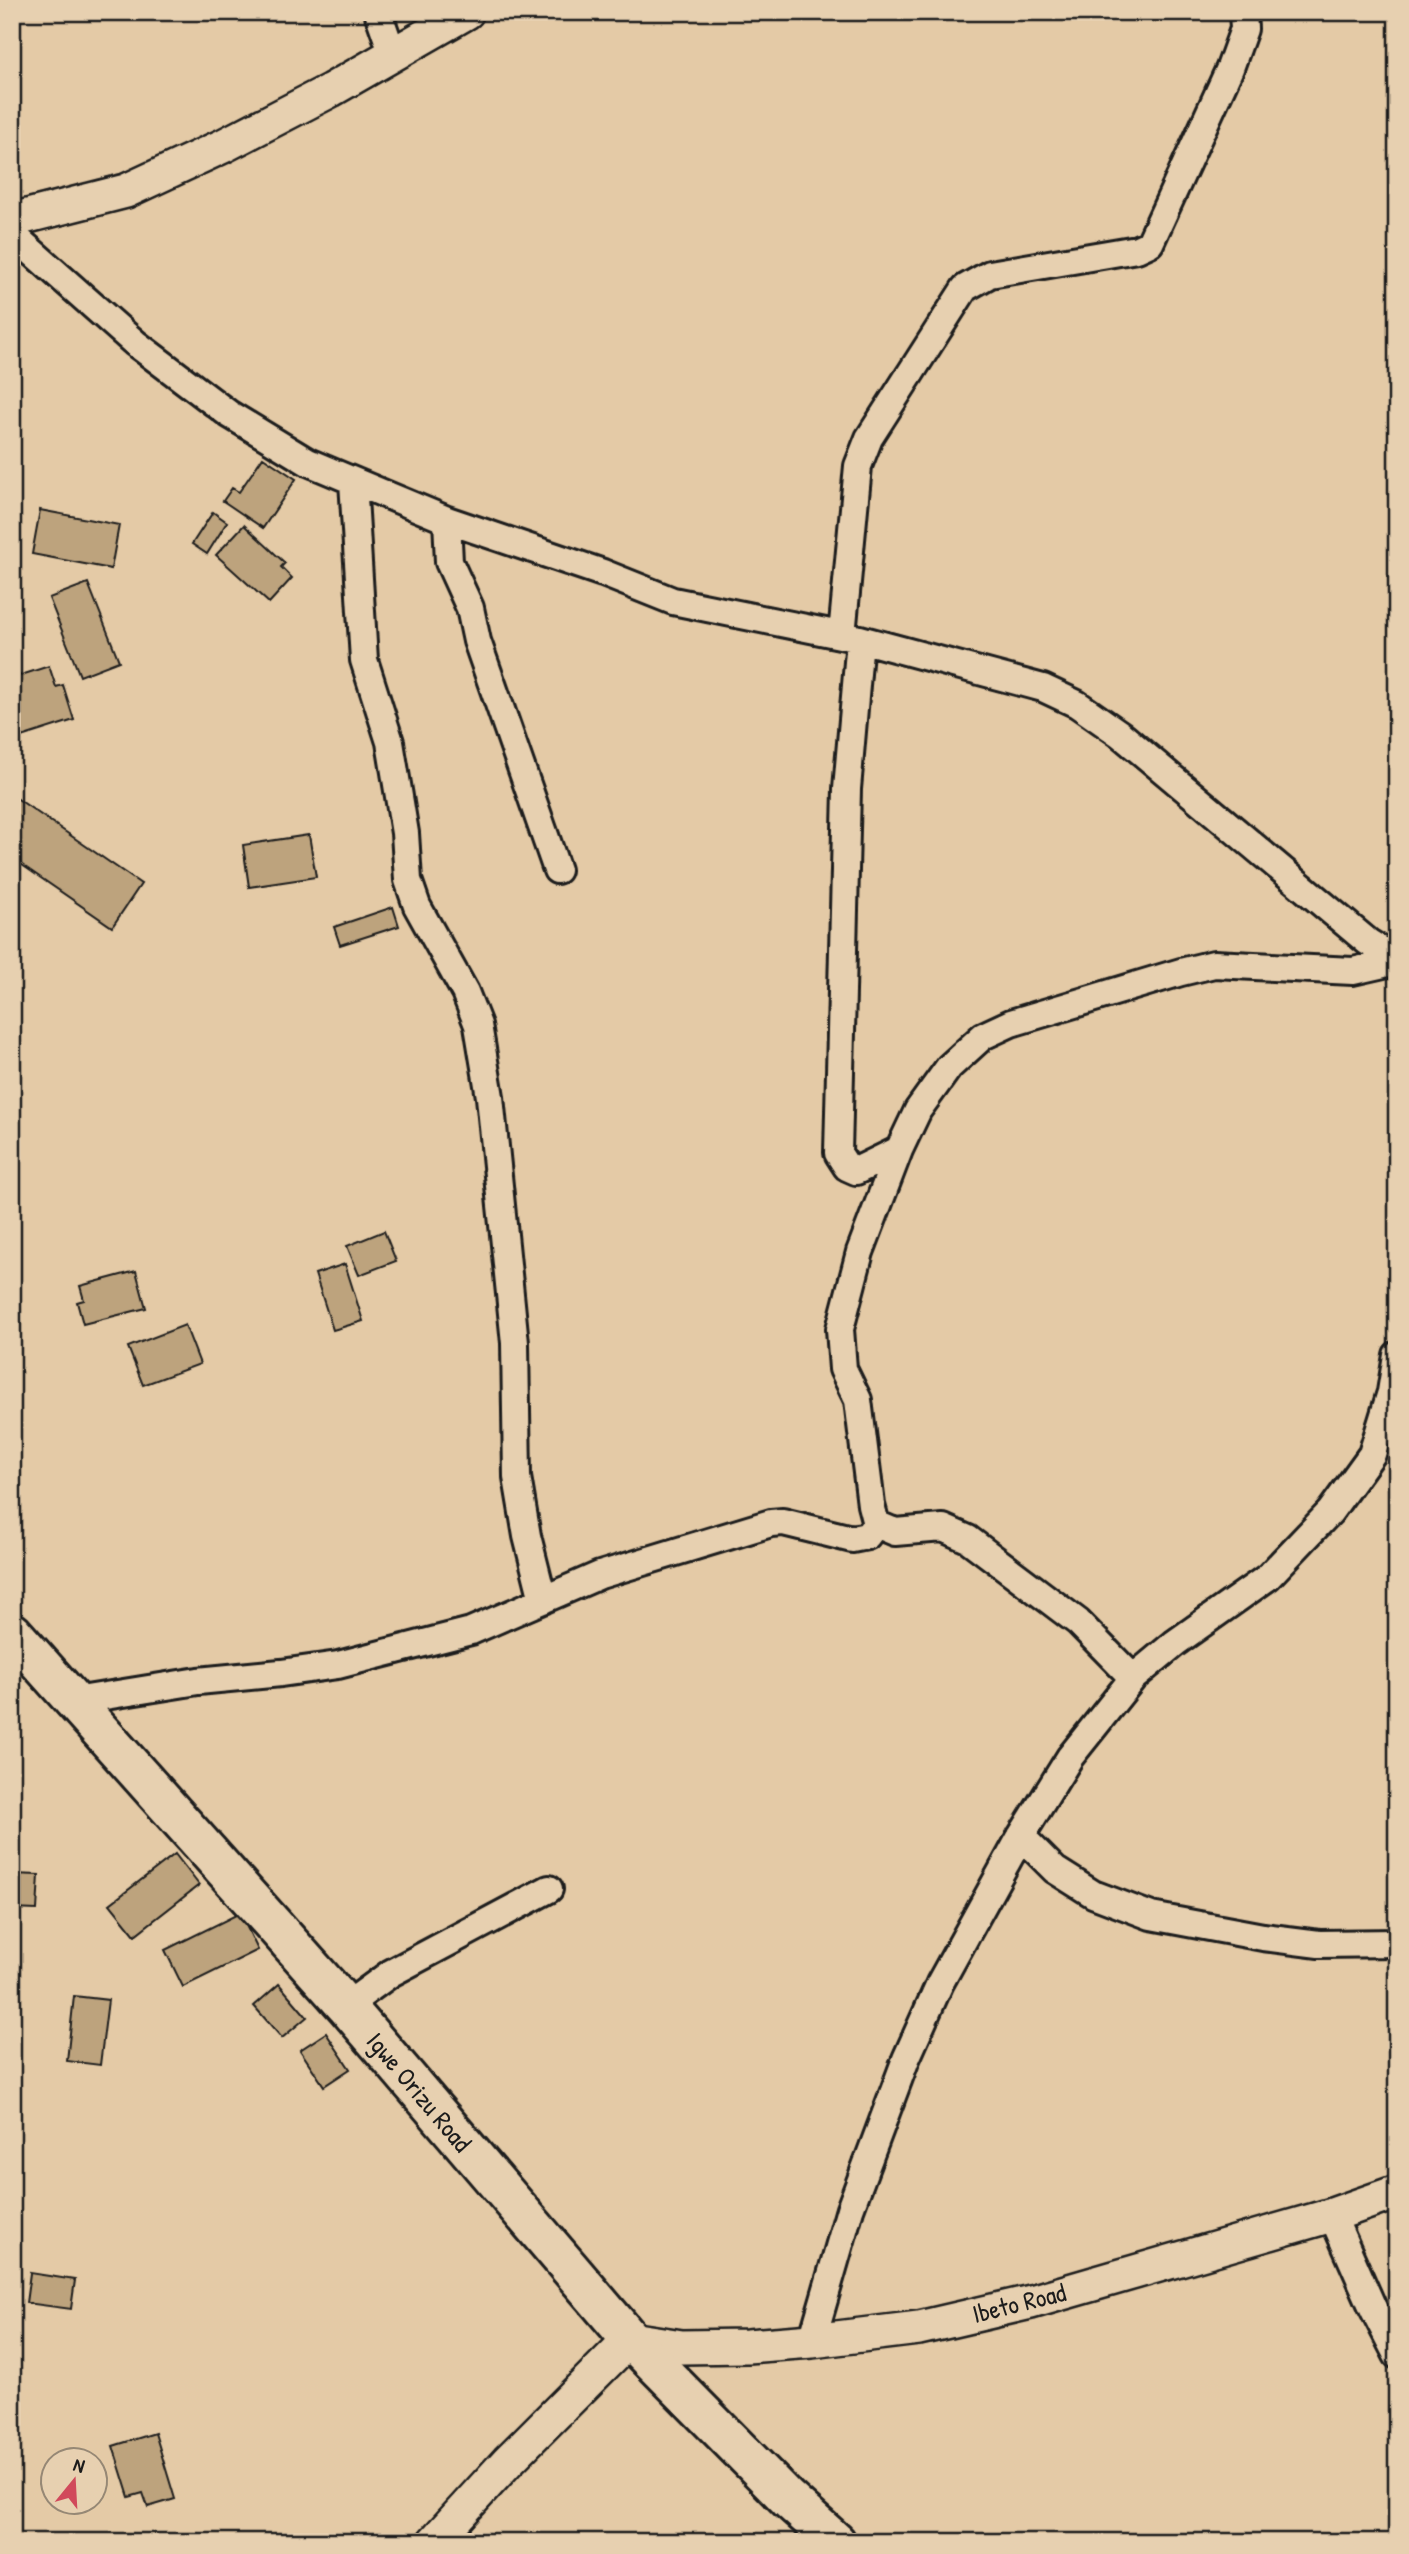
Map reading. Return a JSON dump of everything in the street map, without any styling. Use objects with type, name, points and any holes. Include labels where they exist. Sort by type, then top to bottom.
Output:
[{"type":"main road","name":"Igwe Orizu Road","points":[[12,1632],[346,2006],[630,2339],[788,2499],[834,2541]]},
{"type":"street","points":[[378,12],[393,55]]},
{"type":"street","points":[[12,220],[126,191],[235,139],[393,55],[467,12]]},
{"type":"street","points":[[899,1150],[856,1171],[846,1167],[838,1153],[858,466],[869,438],[965,288],[990,274],[1137,248],[1150,243],[1230,68],[1244,29],[1243,12]]},
{"type":"street","points":[[12,234],[135,343],[229,414],[308,462],[447,520],[603,573],[673,601],[851,637],[1043,688],[1077,704],[1120,734],[1368,943],[1397,960]]},
{"type":"street","points":[[353,481],[364,660],[390,742],[405,833],[408,880],[418,906],[464,992],[478,1025],[490,1097],[515,1343],[517,1477],[527,1536],[543,1600]]},
{"type":"street","points":[[447,520],[449,562],[470,608],[477,640],[557,870]]},
{"type":"street","points":[[876,1524],[871,1505],[858,1400],[843,1369],[840,1329],[860,1252],[899,1150],[918,1110],[949,1067],[984,1035],[1011,1023],[1214,964],[1353,971],[1397,960]]},
{"type":"street","points":[[812,2341],[850,2209],[906,2059],[940,1983],[1021,1836],[1070,1757],[1133,1678],[1175,1643],[1268,1577],[1331,1512],[1372,1454],[1391,1392],[1397,1355]]},
{"type":"street","points":[[74,1701],[198,1681],[338,1665],[471,1631],[600,1575],[771,1523],[783,1522],[852,1539],[867,1536],[876,1524]]},
{"type":"street","points":[[876,1524],[895,1532],[943,1528],[968,1539],[1078,1622],[1133,1678]]},
{"type":"street","points":[[1021,1836],[1055,1870],[1093,1894],[1151,1916],[1263,1937],[1319,1944],[1397,1943]]},
{"type":"street","points":[[346,2006],[391,1973],[550,1889]]},
{"type":"street","name":"Ibeto Road","points":[[630,2339],[682,2347],[747,2346],[919,2328],[1031,2302],[1332,2215],[1397,2192]]},
{"type":"street","points":[[1332,2215],[1397,2355]]},
{"type":"street","points":[[433,2542],[508,2461],[630,2339]]},
{"type":"building","points":[[263,457],[296,479],[263,528],[223,501],[232,488],[239,492]]},
{"type":"building","points":[[40,510],[119,525],[111,569],[32,554]]},
{"type":"building","points":[[213,512],[227,522],[207,554],[192,544]]},
{"type":"building","points":[[244,525],[285,563],[281,567],[292,578],[269,603],[216,555]]},
{"type":"building","points":[[88,583],[119,661],[80,676],[49,598]]},
{"type":"building","points":[[49,666],[56,687],[63,685],[74,720],[12,740],[12,678]]},
{"type":"building","points":[[12,795],[141,884],[112,927],[12,858]]},
{"type":"building","points":[[309,835],[316,877],[249,887],[243,845]]},
{"type":"building","points":[[393,907],[399,926],[340,945],[334,927]]},
{"type":"building","points":[[384,1231],[396,1261],[359,1275],[347,1246]]},
{"type":"building","points":[[345,1264],[363,1321],[333,1330],[315,1274]]},
{"type":"building","points":[[136,1271],[146,1308],[83,1324],[77,1302],[84,1300],[80,1286]]},
{"type":"building","points":[[185,1325],[200,1364],[143,1385],[128,1347]]},
{"type":"building","points":[[175,1854],[199,1885],[135,1935],[110,1904]]},
{"type":"building","points":[[12,1874],[39,1875],[37,1910],[12,1909]]},
{"type":"building","points":[[240,1913],[258,1950],[183,1987],[165,1950]]},
{"type":"building","points":[[279,1984],[307,2017],[282,2038],[254,2006]]},
{"type":"building","points":[[74,1996],[108,2000],[100,2065],[67,2061]]},
{"type":"building","points":[[326,2033],[350,2069],[324,2086],[300,2050]]},
{"type":"building","points":[[30,2273],[75,2280],[71,2309],[26,2303]]},
{"type":"building","points":[[155,2433],[175,2499],[148,2507],[143,2493],[129,2497],[113,2446]]}]
